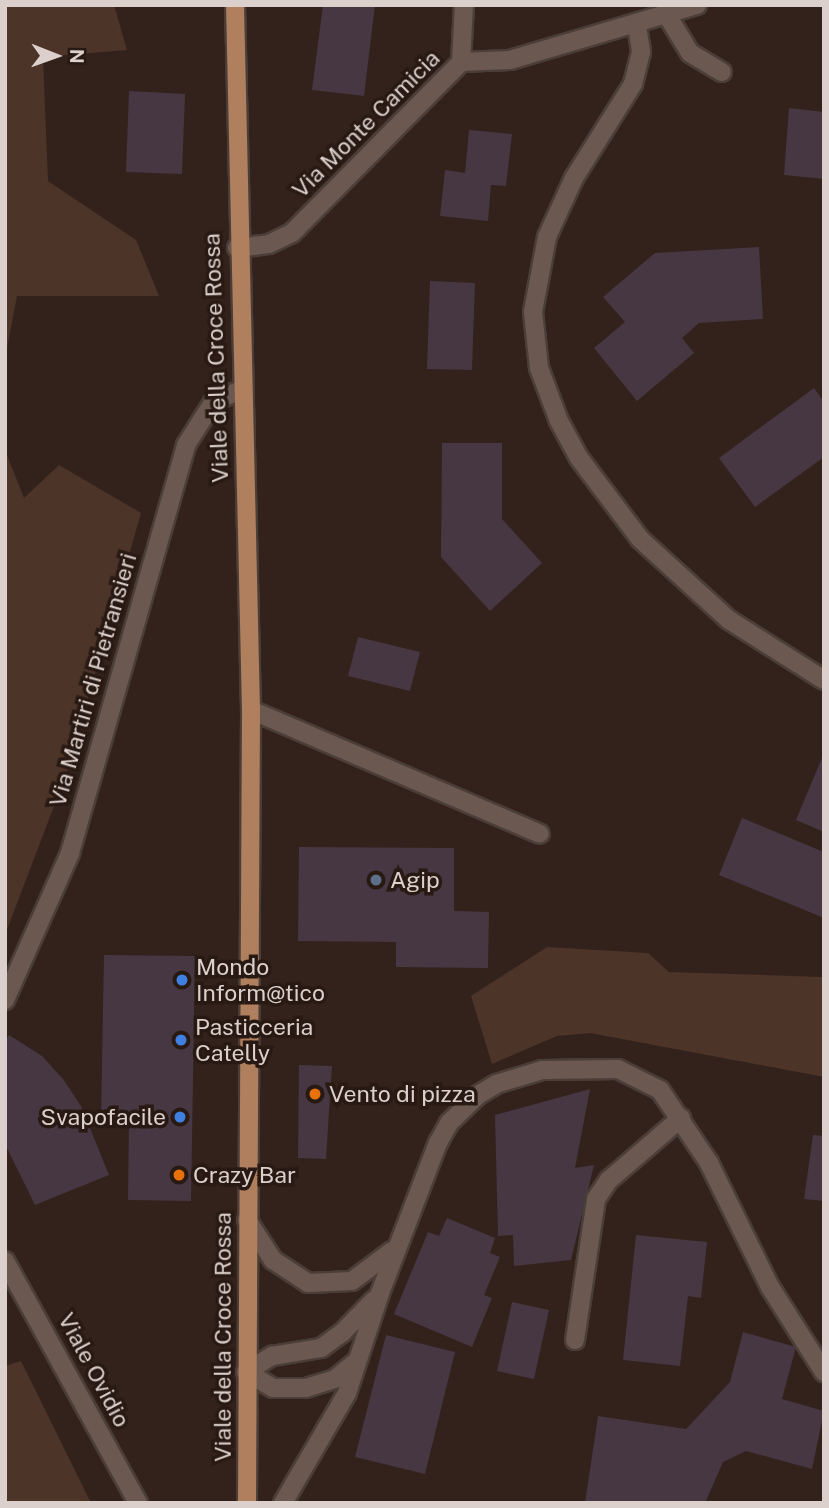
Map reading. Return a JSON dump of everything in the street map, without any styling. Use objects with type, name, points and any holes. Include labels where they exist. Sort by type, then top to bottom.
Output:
[{"type":"main road","name":"Viale della Croce Rossa","points":[[235,5],[237,248],[251,710],[247,1503]]},
{"type":"street","points":[[461,62],[464,5]]},
{"type":"street","name":"Via Monte Camicia","points":[[237,248],[268,244],[292,233],[461,62],[510,60],[637,26],[697,5]]},
{"type":"street","points":[[667,16],[690,53],[722,72]]},
{"type":"street","points":[[637,26],[641,52],[633,84],[574,178],[547,237],[533,312],[539,368],[559,421],[579,458],[640,539],[729,620],[824,680]]},
{"type":"street","name":"Via Martiri di Pietransieri","points":[[5,1000],[70,853],[186,446],[214,401],[241,390]]},
{"type":"street","points":[[251,710],[540,834]]},
{"type":"street","points":[[283,1503],[331,1424],[361,1355],[397,1246],[449,1123],[496,1084],[569,1067],[618,1069],[650,1082],[681,1118],[709,1163],[770,1287],[824,1372]]},
{"type":"street","points":[[575,1340],[596,1199],[609,1180],[681,1118]]},
{"type":"street","points":[[247,1219],[273,1260],[308,1283],[352,1281],[397,1246]]},
{"type":"street","name":"Viale Ovidio","points":[[5,1261],[138,1503]]},
{"type":"street","points":[[361,1355],[335,1379],[305,1388],[273,1388],[246,1372],[272,1356],[321,1348],[362,1315],[380,1293]]},
{"type":"shaded area","points":[[5,5],[114,5],[127,50],[43,57],[48,181],[136,240],[159,296],[17,296],[5,359]]},
{"type":"shaded area","points":[[5,450],[24,498],[59,465],[141,513],[67,772],[5,935]]},
{"type":"shaded area","points":[[547,947],[648,953],[669,972],[824,977],[824,1077],[590,1033],[557,1036],[492,1064],[471,996]]},
{"type":"shaded area","points":[[21,1361],[91,1503],[5,1503],[5,1366]]},
{"type":"building","points":[[323,5],[375,5],[364,96],[312,90]]},
{"type":"building","points":[[129,91],[185,94],[182,174],[126,172]]},
{"type":"building","points":[[789,108],[824,112],[824,179],[784,175]]},
{"type":"building","points":[[469,130],[512,134],[506,186],[491,185],[488,221],[440,216],[445,170],[465,173]]},
{"type":"building","points":[[759,247],[763,319],[699,323],[682,338],[694,353],[637,401],[594,348],[625,322],[603,297],[655,253]]},
{"type":"building","points":[[430,281],[475,283],[472,370],[427,369]]},
{"type":"building","points":[[814,388],[824,402],[824,457],[755,507],[719,458]]},
{"type":"building","points":[[442,443],[502,443],[502,519],[542,563],[490,611],[441,557]]},
{"type":"building","points":[[358,637],[420,652],[410,691],[348,676]]},
{"type":"building","points":[[824,753],[824,832],[796,820]]},
{"type":"building","points":[[742,818],[824,852],[824,918],[719,875]]},
{"type":"building","name":"Agip","points":[[299,847],[454,848],[454,911],[489,912],[488,968],[396,967],[396,942],[298,941]]},
{"type":"building","points":[[104,955],[195,956],[191,1201],[128,1200],[129,1116],[101,1116]]},
{"type":"building","points":[[9,1035],[42,1056],[63,1079],[81,1106],[109,1175],[35,1205],[5,1144],[5,1041]]},
{"type":"building","name":"Vento di pizza","points":[[299,1065],[332,1066],[326,1159],[298,1158]]},
{"type":"building","points":[[590,1089],[575,1168],[594,1165],[571,1260],[514,1266],[513,1235],[498,1236],[495,1115]]},
{"type":"building","points":[[813,1135],[824,1136],[824,1201],[804,1199]]},
{"type":"building","points":[[447,1218],[495,1238],[490,1253],[500,1257],[484,1295],[492,1298],[472,1347],[394,1314],[428,1232],[439,1236]]},
{"type":"building","points":[[636,1235],[707,1242],[701,1298],[688,1296],[680,1366],[623,1360]]},
{"type":"building","points":[[512,1302],[549,1310],[534,1379],[497,1371]]},
{"type":"building","points":[[743,1332],[796,1347],[782,1399],[824,1411],[812,1469],[746,1451],[723,1462],[705,1503],[585,1503],[598,1416],[686,1429],[730,1382]]},
{"type":"building","points":[[386,1335],[455,1352],[425,1474],[355,1457]]},
{"type":"place","name":"Agip","points":[[376,880]]},
{"type":"place","name":"Mondo Inform@tico","points":[[182,980]]},
{"type":"place","name":"Pasticceria Catelly","points":[[181,1040]]},
{"type":"place","name":"Vento di pizza","points":[[315,1094]]},
{"type":"place","name":"Svapofacile","points":[[180,1117]]},
{"type":"place","name":"Crazy Bar","points":[[179,1175]]}]
